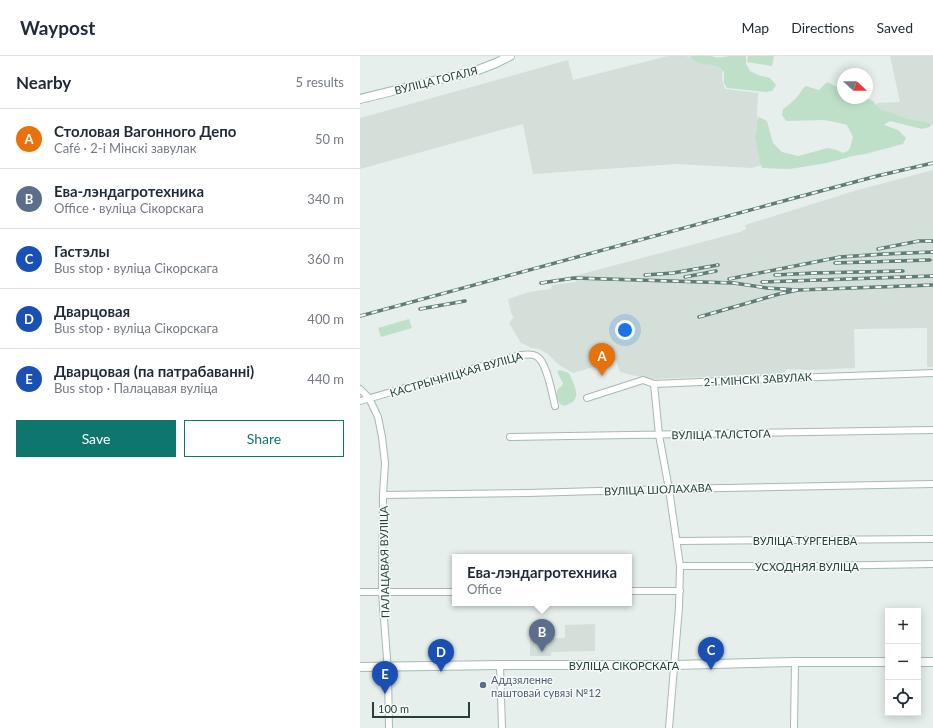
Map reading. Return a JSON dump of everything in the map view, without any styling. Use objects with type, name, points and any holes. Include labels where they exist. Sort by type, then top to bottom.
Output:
[{"type":"street","name":"ВУЛІЦА ГОГАЛЯ","points":[[360,99],[478,70],[510,56]]},
{"type":"street","name":"КАСТРЫЧНІЦКАЯ ВУЛІЦА","points":[[360,401],[520,355],[530,354],[540,358],[546,371],[555,406]]},
{"type":"street","name":"2-І МІНСКІ ЗАВУЛАК","points":[[587,398],[643,380],[654,384],[933,372]]},
{"type":"street","points":[[654,384],[659,435],[680,566],[680,591],[669,728]]},
{"type":"street","points":[[360,390],[369,398]]},
{"type":"street","name":"ПАЛАЦАВАЯ ВУЛІЦА","points":[[369,398],[378,417],[382,437],[384,463],[382,592],[388,670],[389,728]]},
{"type":"street","name":"ВУЛІЦА ТАЛСТОГА","points":[[510,437],[933,430]]},
{"type":"street","name":"ВУЛІЦА ШОЛАХАВА","points":[[383,495],[528,494],[668,488],[933,484]]},
{"type":"street","name":"ВУЛІЦА ТУРГЕНЕВА","points":[[677,541],[933,540]]},
{"type":"street","name":"УСХОДНЯЯ ВУЛІЦА","points":[[680,566],[933,564]]},
{"type":"street","points":[[632,591],[680,591]]},
{"type":"street","points":[[360,592],[452,592]]},
{"type":"street","points":[[794,728],[795,662]]},
{"type":"street","name":"ВУЛІЦА СІКОРСКАГА","points":[[360,667],[388,670],[500,665],[674,665],[795,662],[885,662]]},
{"type":"street","points":[[921,662],[933,662]]},
{"type":"street","points":[[500,665],[502,728]]},
{"type":"shaded area","points":[[668,56],[709,59],[723,68],[722,78],[725,89],[758,93],[757,114],[767,163],[752,168],[677,164],[533,174],[523,124],[360,169],[360,118],[568,60],[573,80]]},
{"type":"shaded area","points":[[890,56],[933,56],[933,125],[908,122],[877,111],[877,103],[900,102]]},
{"type":"shaded area","points":[[933,170],[933,367],[927,367],[927,328],[854,329],[855,368],[809,370],[787,369],[782,374],[648,379],[620,372],[616,360],[573,373],[559,365],[548,354],[539,349],[532,348],[521,343],[509,323],[514,317],[511,313],[508,299],[529,292],[551,289],[552,285],[576,282],[574,276],[740,232],[746,229],[745,225],[854,191]]},
{"type":"shaded area","points":[[595,624],[595,651],[551,652],[551,656],[530,656],[530,639],[565,638],[565,625]]},
{"type":"green space","points":[[690,56],[712,56],[718,58],[729,56],[746,56],[746,64],[750,71],[770,78],[776,85],[772,91],[766,92],[727,88],[724,83],[724,72],[721,68],[695,61]]},
{"type":"green space","points":[[748,56],[774,56],[772,66],[747,62]]},
{"type":"green space","points":[[827,82],[837,87],[837,104],[873,104],[873,101],[880,109],[907,119],[931,124],[930,127],[922,129],[890,121],[884,125],[898,130],[906,138],[903,144],[827,163],[790,169],[762,168],[755,137],[759,117],[767,121],[773,143],[782,152],[798,156],[828,148],[843,153],[848,151],[853,137],[847,125],[824,120],[786,121],[782,115],[783,109],[795,100],[806,86],[819,90]]},
{"type":"green space","points":[[409,319],[412,328],[381,337],[378,328]]},
{"type":"green space","points":[[560,370],[569,373],[576,390],[573,402],[565,405],[560,404],[557,397],[557,392],[563,383],[557,371]]},
{"type":"railway","points":[[360,316],[787,200],[933,163]]},
{"type":"railway","points":[[878,249],[919,241],[933,241]]},
{"type":"railway","points":[[729,279],[840,257],[933,252]]},
{"type":"railway","points":[[835,263],[930,260]]},
{"type":"railway","points":[[645,275],[673,273],[718,265]]},
{"type":"railway","points":[[685,277],[716,271]]},
{"type":"railway","points":[[775,275],[903,271]]},
{"type":"railway","points":[[762,282],[933,276]]},
{"type":"railway","points":[[541,283],[574,278],[734,283],[767,288],[798,290]]},
{"type":"railway","points":[[699,317],[798,290],[933,285]]},
{"type":"railway","points":[[420,309],[465,301]]},
{"type":"place","name":"Столовая Вагонного Депо","points":[[602,376]]},
{"type":"place","name":"Ева-лэндагротехника","points":[[542,652]]},
{"type":"place","name":"Гастэлы","points":[[711,670]]},
{"type":"place","name":"Дварцовая","points":[[441,672]]},
{"type":"place","name":"Аддзяленне паштовай сувязі №12","points":[[483,685]]},
{"type":"place","name":"Дварцовая (па патрабаванні)","points":[[385,694]]}]
